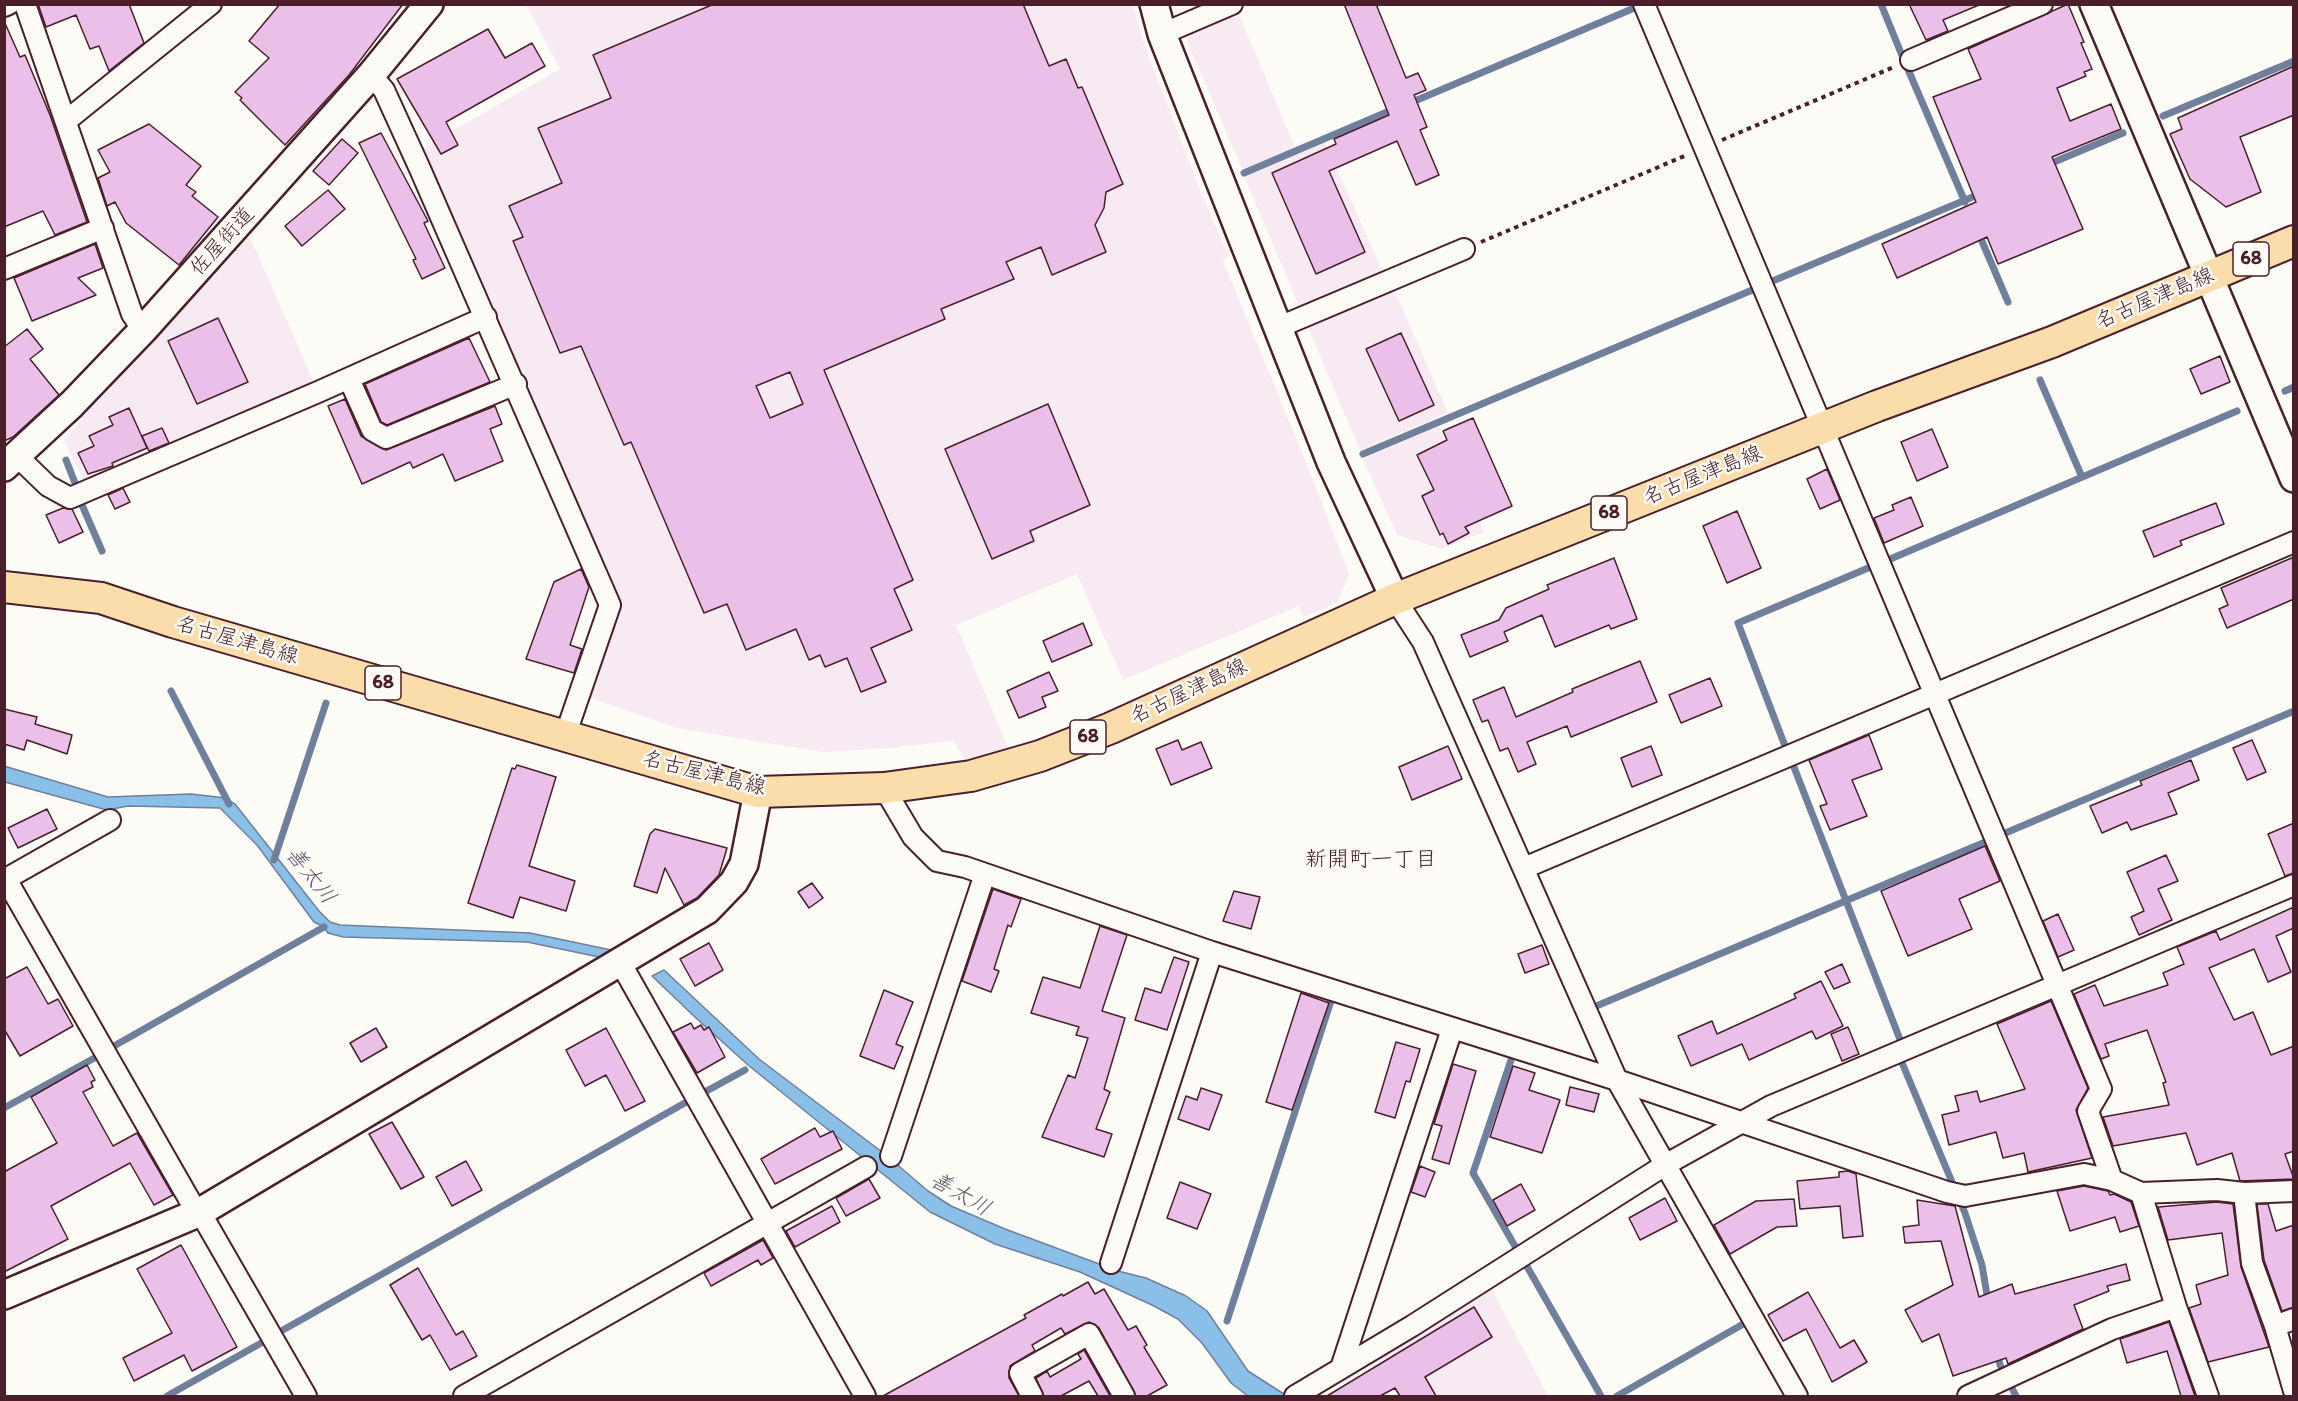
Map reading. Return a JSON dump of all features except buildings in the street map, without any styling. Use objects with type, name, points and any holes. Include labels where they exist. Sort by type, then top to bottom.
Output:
[{"type":"main road","name":"名古屋津島線","points":[[4,587],[102,598],[173,622],[758,792],[884,788],[971,776],[1041,756],[1111,728],[1395,599],[1822,428],[2052,342],[2294,241]]},
{"type":"street","points":[[25,4],[132,314],[143,330]]},
{"type":"street","points":[[66,121],[212,4]]},
{"type":"street","name":"佐屋街道","points":[[11,461],[143,330],[371,75],[429,4]]},
{"type":"street","points":[[1154,4],[1162,34],[1331,462],[1395,599],[1422,642],[1617,1080],[1797,1396]]},
{"type":"street","points":[[1162,34],[1232,4]]},
{"type":"street","points":[[1644,4],[2101,1089],[2088,1111],[2112,1180]]},
{"type":"street","points":[[1911,60],[2042,4]]},
{"type":"street","points":[[2094,4],[2294,478]]},
{"type":"street","points":[[371,75],[384,90],[516,384],[610,605],[565,736]]},
{"type":"street","points":[[4,269],[103,228]]},
{"type":"street","points":[[1277,328],[1464,249]]},
{"type":"street","points":[[11,461],[70,498],[486,317]]},
{"type":"street","points":[[348,379],[372,430],[386,438],[516,384]]},
{"type":"street","points":[[1524,868],[2294,542]]},
{"type":"street","points":[[884,788],[913,837],[938,861],[985,874],[1212,952],[1617,1080],[1956,1194],[2084,1174],[2112,1180],[2141,1193],[2217,1190],[2244,1193],[2294,1191]]},
{"type":"street","points":[[4,1295],[199,1213],[707,910],[734,882],[744,864],[758,792]]},
{"type":"street","points":[[110,820],[5,879],[306,1396]]},
{"type":"street","points":[[891,1156],[985,874]]},
{"type":"street","points":[[1298,1395],[1422,1320],[1665,1165],[1771,1106],[2294,885]]},
{"type":"street","points":[[1112,1263],[1212,952]]},
{"type":"street","points":[[620,962],[865,1396]]},
{"type":"street","points":[[1341,1368],[1452,1029]]},
{"type":"street","points":[[464,1396],[866,1167]]},
{"type":"street","points":[[2141,1193],[2176,1307],[2208,1396]]},
{"type":"street","points":[[2244,1193],[2252,1263],[2284,1322],[2294,1391]]},
{"type":"street","points":[[1968,1396],[2112,1329],[2176,1307]]},
{"type":"street","points":[[1032,1396],[1020,1373],[1089,1334],[1124,1396]]},
{"type":"path","points":[[1464,249],[1911,60]]},
{"type":"shaded area","points":[[526,5],[1133,5],[1143,41],[1202,195],[1229,256],[1223,261],[1308,467],[1349,574],[1338,602],[1304,617],[1299,606],[1123,680],[1077,574],[956,625],[1009,750],[969,768],[954,741],[823,752],[677,728],[588,697],[617,610],[421,149],[560,69]]},
{"type":"shaded area","points":[[1237,10],[1295,148],[1243,171],[1187,41],[1192,29]]},
{"type":"shaded area","points":[[1325,142],[1385,277],[1302,313],[1244,176]]},
{"type":"shaded area","points":[[250,237],[318,392],[88,490],[64,440],[152,340]]},
{"type":"shaded area","points":[[1392,285],[1448,413],[1360,450],[1307,325]]},
{"type":"shaded area","points":[[1438,427],[1484,532],[1442,549],[1397,535],[1363,459]]},
{"type":"shaded area","points":[[1489,1284],[1548,1396],[1397,1396],[1374,1358]]},
{"type":"water","points":[[4,766],[108,797],[191,794],[226,798],[235,804],[330,922],[340,925],[530,933],[616,951],[604,958],[527,942],[343,937],[328,933],[324,927],[314,922],[257,845],[220,808],[128,806],[107,810],[5,782]]},
{"type":"water","points":[[664,970],[759,1059],[886,1155],[928,1191],[951,1206],[1005,1229],[1118,1271],[1146,1278],[1186,1296],[1207,1311],[1248,1371],[1287,1396],[1248,1396],[1231,1383],[1202,1343],[1178,1319],[1152,1305],[1080,1272],[995,1244],[930,1212],[748,1065],[696,1018],[652,976]]},
{"type":"waterway","points":[[1881,4],[1903,58]]},
{"type":"waterway","points":[[1410,103],[1639,6]]},
{"type":"waterway","points":[[2163,116],[2294,61]]},
{"type":"waterway","points":[[1907,67],[1965,202]]},
{"type":"waterway","points":[[1244,173],[1394,109]]},
{"type":"waterway","points":[[2047,165],[2123,133]]},
{"type":"waterway","points":[[1768,283],[1982,193]]},
{"type":"waterway","points":[[1978,232],[2008,302]]},
{"type":"waterway","points":[[1363,454],[1757,288]]},
{"type":"waterway","points":[[2040,380],[2082,477]]},
{"type":"waterway","points":[[2285,391],[2294,387]]},
{"type":"waterway","points":[[1888,560],[2237,411]]},
{"type":"waterway","points":[[66,460],[75,483]]},
{"type":"waterway","points":[[82,505],[102,551]]},
{"type":"waterway","points":[[1785,746],[1738,623],[1873,566]]},
{"type":"waterway","points":[[171,691],[229,804]]},
{"type":"waterway","name":"善太川","points":[[274,860],[326,703]]},
{"type":"waterway","points":[[2003,834],[2294,711]]},
{"type":"waterway","points":[[1792,762],[1901,1042],[1900,1058],[1965,1213],[1982,1265],[1988,1301]]},
{"type":"waterway","points":[[1594,1007],[1990,840]]},
{"type":"waterway","points":[[114,1046],[324,927]]},
{"type":"waterway","points":[[1227,1321],[1331,1001]]},
{"type":"waterway","points":[[4,1108],[98,1056]]},
{"type":"waterway","points":[[1511,1060],[1473,1173],[1516,1248]]},
{"type":"waterway","points":[[703,1093],[745,1070]]},
{"type":"waterway","points":[[283,1330],[690,1100]]},
{"type":"waterway","points":[[1525,1263],[1601,1396]]},
{"type":"waterway","points":[[1617,1396],[1745,1323]]},
{"type":"waterway","points":[[167,1396],[263,1342]]},
{"type":"waterway","points":[[1998,1354],[2000,1365],[2016,1396]]},
{"type":"district","name":"新開町一丁目","points":[[1371,860]]}]
